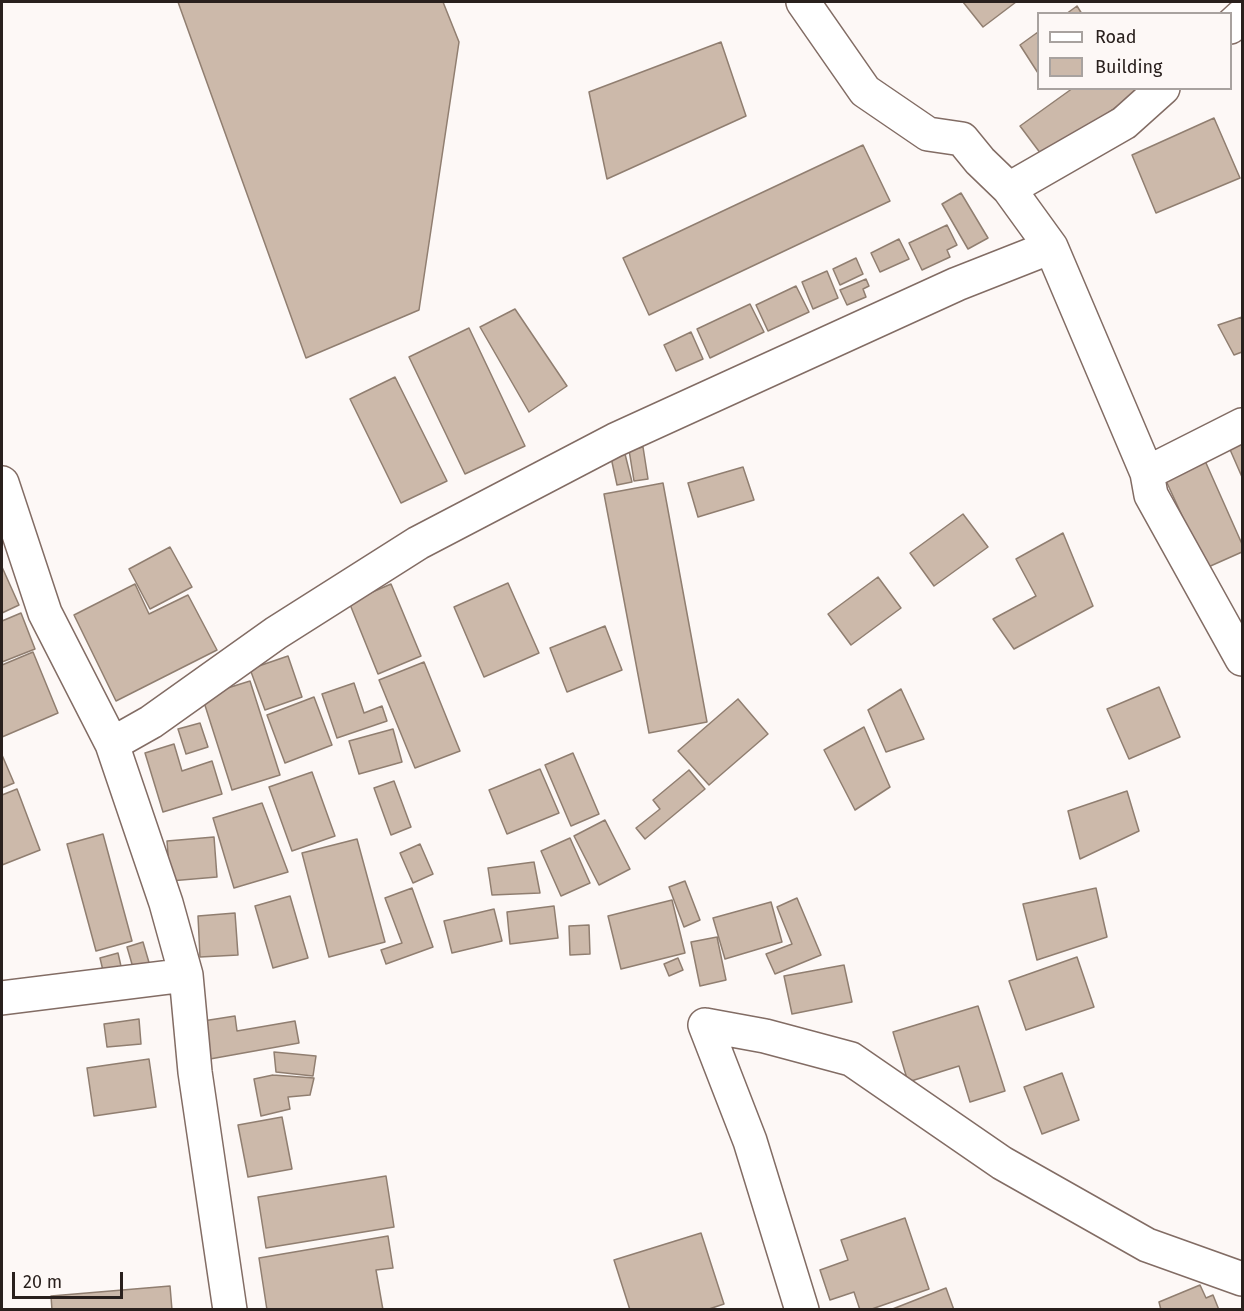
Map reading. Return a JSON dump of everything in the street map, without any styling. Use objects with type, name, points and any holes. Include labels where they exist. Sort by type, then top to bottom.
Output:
[{"type":"street","points":[[810,4],[865,91],[928,134],[962,139],[980,161],[1009,189],[1051,247],[1147,473],[1151,495],[1242,659]]},
{"type":"street","points":[[1009,189],[1125,123],[1161,90]]},
{"type":"street","points":[[112,744],[151,722],[276,633],[418,543],[615,440],[957,284],[1051,247]]},
{"type":"street","points":[[1147,473],[1242,425]]},
{"type":"street","points":[[2,483],[45,613],[112,744],[166,903],[186,975],[195,1072],[230,1310]]},
{"type":"street","points":[[2,998],[186,975]]},
{"type":"street","points":[[802,1310],[750,1141],[705,1025],[765,1036],[851,1059],[1002,1163],[1147,1245],[1242,1279]]},
{"type":"building","points":[[178,2],[443,2],[459,42],[419,310],[306,358]]},
{"type":"building","points":[[963,2],[1016,2],[983,27]]},
{"type":"building","points":[[1077,6],[1081,12],[1069,12]]},
{"type":"building","points":[[1037,33],[1037,71],[1020,45]]},
{"type":"building","points":[[721,42],[746,116],[607,179],[589,92]]},
{"type":"building","points":[[1070,90],[1140,90],[1044,158],[1020,126]]},
{"type":"building","points":[[1214,118],[1240,178],[1156,213],[1132,155]]},
{"type":"building","points":[[863,145],[890,201],[649,315],[623,258]]},
{"type":"building","points":[[961,193],[988,238],[968,249],[942,204]]},
{"type":"building","points":[[947,225],[957,245],[947,250],[950,257],[922,270],[909,243]]},
{"type":"building","points":[[899,239],[909,259],[880,272],[871,253]]},
{"type":"building","points":[[856,258],[863,274],[840,285],[833,269]]},
{"type":"building","points":[[827,271],[838,298],[813,309],[802,282]]},
{"type":"building","points":[[866,279],[869,286],[863,289],[866,297],[847,305],[840,290]]},
{"type":"building","points":[[796,286],[809,312],[768,331],[756,305]]},
{"type":"building","points":[[750,304],[764,332],[710,358],[697,329]]},
{"type":"building","points":[[515,309],[567,386],[529,412],[480,327]]},
{"type":"building","points":[[1242,317],[1242,352],[1234,355],[1218,325]]},
{"type":"building","points":[[469,328],[525,446],[465,474],[409,357]]},
{"type":"building","points":[[691,332],[703,359],[676,371],[664,345]]},
{"type":"building","points":[[395,377],[447,481],[401,503],[350,399]]},
{"type":"building","points":[[1242,438],[1242,477],[1228,445]]},
{"type":"building","points":[[643,447],[648,479],[634,481],[629,450]]},
{"type":"building","points":[[624,450],[632,482],[617,485],[610,453]]},
{"type":"building","points":[[1202,454],[1242,544],[1242,552],[1206,568],[1162,472]]},
{"type":"building","points":[[743,467],[754,500],[698,517],[688,483]]},
{"type":"building","points":[[663,483],[707,722],[649,733],[604,494]]},
{"type":"building","points":[[963,514],[988,547],[934,586],[910,553]]},
{"type":"building","points":[[1063,533],[1093,606],[1014,649],[993,619],[1036,596],[1016,559]]},
{"type":"building","points":[[170,547],[192,587],[150,609],[129,569]]},
{"type":"building","points":[[2,567],[19,605],[2,613]]},
{"type":"building","points":[[878,577],[901,608],[851,645],[828,614]]},
{"type":"building","points":[[508,583],[539,653],[484,677],[454,607]]},
{"type":"building","points":[[135,584],[149,614],[188,595],[217,650],[116,701],[74,615]]},
{"type":"building","points":[[391,584],[421,656],[378,674],[349,602]]},
{"type":"building","points":[[21,613],[35,649],[2,662],[2,621]]},
{"type":"building","points":[[605,626],[622,670],[567,692],[550,648]]},
{"type":"building","points":[[33,652],[58,713],[2,737],[2,665]]},
{"type":"building","points":[[288,656],[302,697],[265,710],[250,669]]},
{"type":"building","points":[[424,662],[460,751],[415,768],[379,680]]},
{"type":"building","points":[[250,681],[280,775],[232,790],[202,696]]},
{"type":"building","points":[[354,683],[364,713],[382,706],[387,721],[337,738],[322,694]]},
{"type":"building","points":[[1159,687],[1180,737],[1129,759],[1107,709]]},
{"type":"building","points":[[901,689],[924,739],[886,752],[868,710]]},
{"type":"building","points":[[314,697],[332,745],[285,763],[267,715]]},
{"type":"building","points":[[738,699],[768,734],[709,785],[678,751]]},
{"type":"building","points":[[200,723],[208,747],[186,754],[178,729]]},
{"type":"building","points":[[864,727],[890,787],[855,810],[824,750]]},
{"type":"building","points":[[393,729],[402,762],[359,774],[349,741]]},
{"type":"building","points":[[174,744],[182,771],[212,761],[222,794],[163,812],[145,753]]},
{"type":"building","points":[[573,753],[599,814],[571,826],[545,765]]},
{"type":"building","points":[[2,755],[14,783],[2,788]]},
{"type":"building","points":[[540,769],[559,813],[507,834],[489,790]]},
{"type":"building","points":[[689,770],[705,789],[645,839],[636,828],[660,809],[653,800]]},
{"type":"building","points":[[312,772],[335,836],[292,851],[269,787]]},
{"type":"building","points":[[394,781],[411,827],[391,835],[374,788]]},
{"type":"building","points":[[17,789],[40,850],[2,865],[2,795]]},
{"type":"building","points":[[1127,791],[1139,831],[1080,859],[1068,811]]},
{"type":"building","points":[[262,803],[288,872],[234,888],[213,818]]},
{"type":"building","points":[[605,820],[630,869],[599,885],[574,836]]},
{"type":"building","points":[[103,834],[132,941],[96,951],[67,844]]},
{"type":"building","points":[[214,837],[217,877],[170,881],[167,841]]},
{"type":"building","points":[[570,838],[590,883],[561,896],[541,851]]},
{"type":"building","points":[[357,839],[385,942],[329,957],[302,853]]},
{"type":"building","points":[[420,844],[433,874],[413,883],[400,853]]},
{"type":"building","points":[[534,862],[540,893],[492,895],[488,868]]},
{"type":"building","points":[[685,881],[700,920],[684,927],[669,887]]},
{"type":"building","points":[[412,888],[433,947],[386,964],[381,950],[402,943],[385,898]]},
{"type":"building","points":[[1096,888],[1107,937],[1037,960],[1023,904]]},
{"type":"building","points":[[290,896],[308,958],[273,968],[255,906]]},
{"type":"building","points":[[797,898],[821,955],[775,974],[766,954],[792,944],[777,907]]},
{"type":"building","points":[[672,900],[685,953],[621,969],[608,916]]},
{"type":"building","points":[[771,902],[782,942],[725,959],[713,918]]},
{"type":"building","points":[[554,906],[558,938],[510,944],[507,912]]},
{"type":"building","points":[[494,909],[502,941],[452,953],[444,921]]},
{"type":"building","points":[[235,913],[238,955],[200,957],[198,916]]},
{"type":"building","points":[[589,925],[590,954],[570,955],[569,926]]},
{"type":"building","points":[[717,937],[726,980],[700,986],[691,942]]},
{"type":"building","points":[[143,942],[150,966],[134,971],[127,947]]},
{"type":"building","points":[[118,953],[123,975],[105,979],[100,958]]},
{"type":"building","points":[[1077,957],[1094,1007],[1026,1030],[1009,981]]},
{"type":"building","points":[[678,958],[683,970],[669,976],[664,964]]},
{"type":"building","points":[[844,965],[852,1002],[792,1014],[784,976]]},
{"type":"building","points":[[978,1006],[1005,1091],[970,1102],[959,1066],[908,1082],[893,1032]]},
{"type":"building","points":[[235,1016],[237,1031],[295,1021],[299,1043],[210,1059],[203,1021]]},
{"type":"building","points":[[139,1019],[141,1044],[107,1047],[104,1024]]},
{"type":"building","points":[[274,1052],[316,1056],[313,1076],[276,1072]]},
{"type":"building","points":[[149,1059],[156,1107],[94,1116],[87,1068]]},
{"type":"building","points":[[1062,1073],[1079,1120],[1042,1134],[1024,1087]]},
{"type":"building","points":[[273,1075],[314,1078],[310,1095],[288,1097],[290,1109],[261,1116],[254,1079]]},
{"type":"building","points":[[282,1117],[292,1169],[248,1177],[238,1125]]},
{"type":"building","points":[[386,1176],[394,1227],[266,1248],[258,1197]]},
{"type":"building","points":[[905,1218],[929,1289],[869,1310],[860,1310],[854,1292],[830,1300],[820,1270],[848,1260],[841,1240]]},
{"type":"building","points":[[701,1233],[724,1304],[706,1310],[630,1310],[614,1260]]},
{"type":"building","points":[[388,1236],[393,1268],[376,1270],[383,1310],[267,1310],[259,1258]]},
{"type":"building","points":[[1200,1285],[1206,1298],[1213,1295],[1219,1310],[1161,1310],[1159,1302]]},
{"type":"building","points":[[170,1286],[172,1310],[52,1310],[51,1296]]},
{"type":"building","points":[[946,1288],[954,1310],[890,1310]]}]
